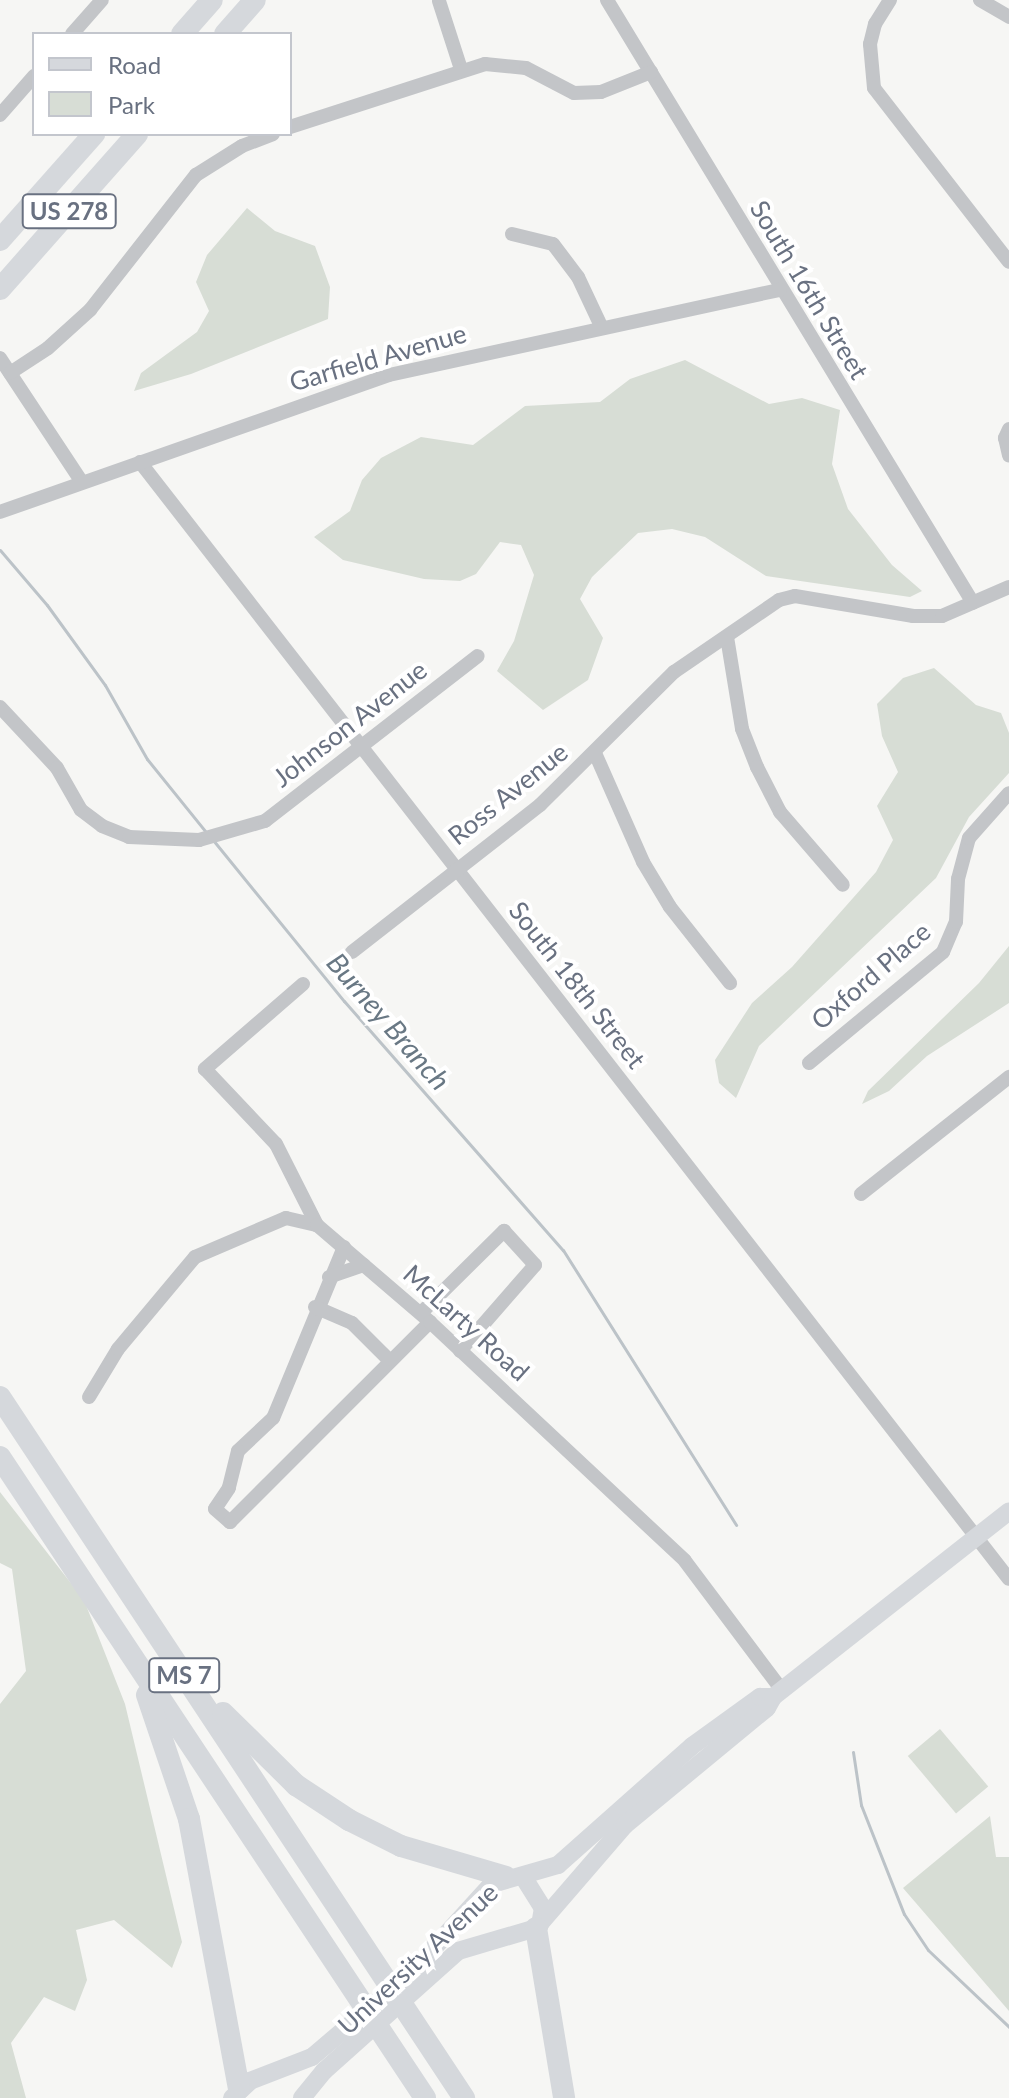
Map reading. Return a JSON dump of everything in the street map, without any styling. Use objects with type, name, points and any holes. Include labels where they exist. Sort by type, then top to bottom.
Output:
[{"type":"highway","points":[[184,32],[212,0]]},
{"type":"highway","points":[[227,32],[255,0]]},
{"type":"highway","name":"US 278","points":[[0,240],[92,136]]},
{"type":"highway","name":"US 278","points":[[0,289],[135,136]]},
{"type":"highway","name":"MS 7","points":[[0,1397],[464,2098]]},
{"type":"highway","name":"MS 7","points":[[0,1457],[425,2098]]},
{"type":"highway","points":[[107,1620],[146,1692],[178,1773],[235,2095]]},
{"type":"highway","points":[[178,1666],[269,1762],[330,1809],[401,1846],[515,1877]]},
{"type":"highway","points":[[538,1926],[564,2098]]},
{"type":"main road","name":"University Avenue","points":[[302,2098],[324,2071],[458,1951],[538,1926],[599,1849],[767,1708],[777,1693],[1009,1511]]},
{"type":"main road","name":"University Avenue","points":[[235,2095],[312,2057],[410,1974],[472,1903],[515,1877],[568,1858],[614,1810],[692,1746],[760,1697],[777,1693]]},
{"type":"main road","name":"University Avenue","points":[[515,1877],[543,1908],[538,1926]]},
{"type":"street","points":[[74,32],[102,0]]},
{"type":"street","name":"South 16th Street","points":[[607,0],[780,290],[973,603]]},
{"type":"street","points":[[890,0],[870,44],[874,88],[1009,262]]},
{"type":"street","points":[[980,0],[1009,17]]},
{"type":"street","points":[[439,1],[461,69]]},
{"type":"street","points":[[292,126],[461,69],[503,62],[526,68],[574,93],[601,92],[651,72]]},
{"type":"street","points":[[0,115],[32,78]]},
{"type":"street","points":[[10,373],[48,348],[90,310],[196,175],[242,146],[268,136]]},
{"type":"street","points":[[512,234],[553,244],[578,277],[602,328]]},
{"type":"street","name":"Garfield Avenue","points":[[0,512],[389,375],[780,290]]},
{"type":"street","points":[[0,358],[81,481]]},
{"type":"street","points":[[1009,429],[1005,438],[1009,456]]},
{"type":"street","name":"South 18th Street","points":[[140,462],[1009,1579]]},
{"type":"street","points":[[843,885],[780,812],[757,767],[742,729],[727,637],[779,600],[795,596],[913,616],[942,616],[1009,587]]},
{"type":"street","name":"Ross Avenue","points":[[352,952],[540,805],[674,672],[727,637]]},
{"type":"street","name":"Johnson Avenue","points":[[0,707],[43,750],[81,810],[102,826],[129,837],[199,840],[250,827],[478,656]]},
{"type":"street","points":[[595,753],[643,862],[670,907],[730,983]]},
{"type":"street","name":"Oxford Place","points":[[809,1063],[943,952],[956,922],[958,879],[969,838],[1009,793]]},
{"type":"street","points":[[303,984],[205,1069],[276,1144],[317,1225]]},
{"type":"street","points":[[861,1194],[1009,1077]]},
{"type":"street","points":[[89,1397],[118,1349],[195,1257],[286,1218],[317,1225]]},
{"type":"street","name":"McLarty Road","points":[[317,1225],[426,1318],[685,1561],[777,1693]]},
{"type":"street","points":[[344,1247],[315,1307],[273,1418],[238,1451],[229,1488],[215,1509],[230,1522],[308,1439],[357,1398],[388,1359],[504,1231],[535,1265],[460,1351]]},
{"type":"street","points":[[329,1277],[364,1265]]},
{"type":"street","points":[[315,1307],[352,1323],[388,1359]]},
{"type":"green space","points":[[247,208],[275,231],[315,246],[330,287],[328,319],[191,374],[134,391],[141,373],[197,332],[209,311],[196,282],[207,255]]},
{"type":"green space","points":[[685,360],[769,404],[802,398],[840,410],[832,464],[848,509],[892,565],[922,591],[910,597],[766,576],[705,537],[672,529],[638,533],[592,577],[580,599],[603,638],[588,680],[543,710],[497,671],[514,641],[534,575],[521,545],[500,542],[476,574],[460,581],[424,579],[343,560],[314,537],[350,511],[362,480],[381,458],[421,437],[473,445],[525,406],[600,402],[630,379]]},
{"type":"green space","points":[[934,668],[976,705],[1001,713],[1009,733],[1009,773],[969,817],[936,878],[759,1046],[736,1098],[719,1083],[715,1060],[752,1003],[792,967],[876,872],[893,840],[877,806],[898,772],[882,736],[877,704],[903,678]]},
{"type":"green space","points":[[1009,946],[1009,1003],[927,1056],[889,1091],[862,1104],[868,1091],[979,983]]},
{"type":"green space","points":[[0,1492],[84,1600],[125,1704],[182,1942],[172,1968],[114,1920],[76,1930],[87,1980],[75,2011],[44,1997],[11,2043],[26,2098],[0,2098],[0,1704],[26,1671],[12,1569],[0,1563]]},
{"type":"green space","points":[[940,1729],[988,1786],[956,1813],[908,1756]]},
{"type":"green space","points":[[990,1816],[996,1857],[1009,1857],[1009,2011],[903,1888]]},
{"type":"waterway","name":"Burney Branch","points":[[0,550],[47,605],[105,685],[147,759],[206,832]]},
{"type":"waterway","name":"Burney Branch","points":[[213,840],[344,1001],[563,1250],[736,1525]]},
{"type":"waterway","name":"Burney Branch","points":[[853,1752],[861,1805],[904,1914],[928,1950],[1009,2027]]}]
